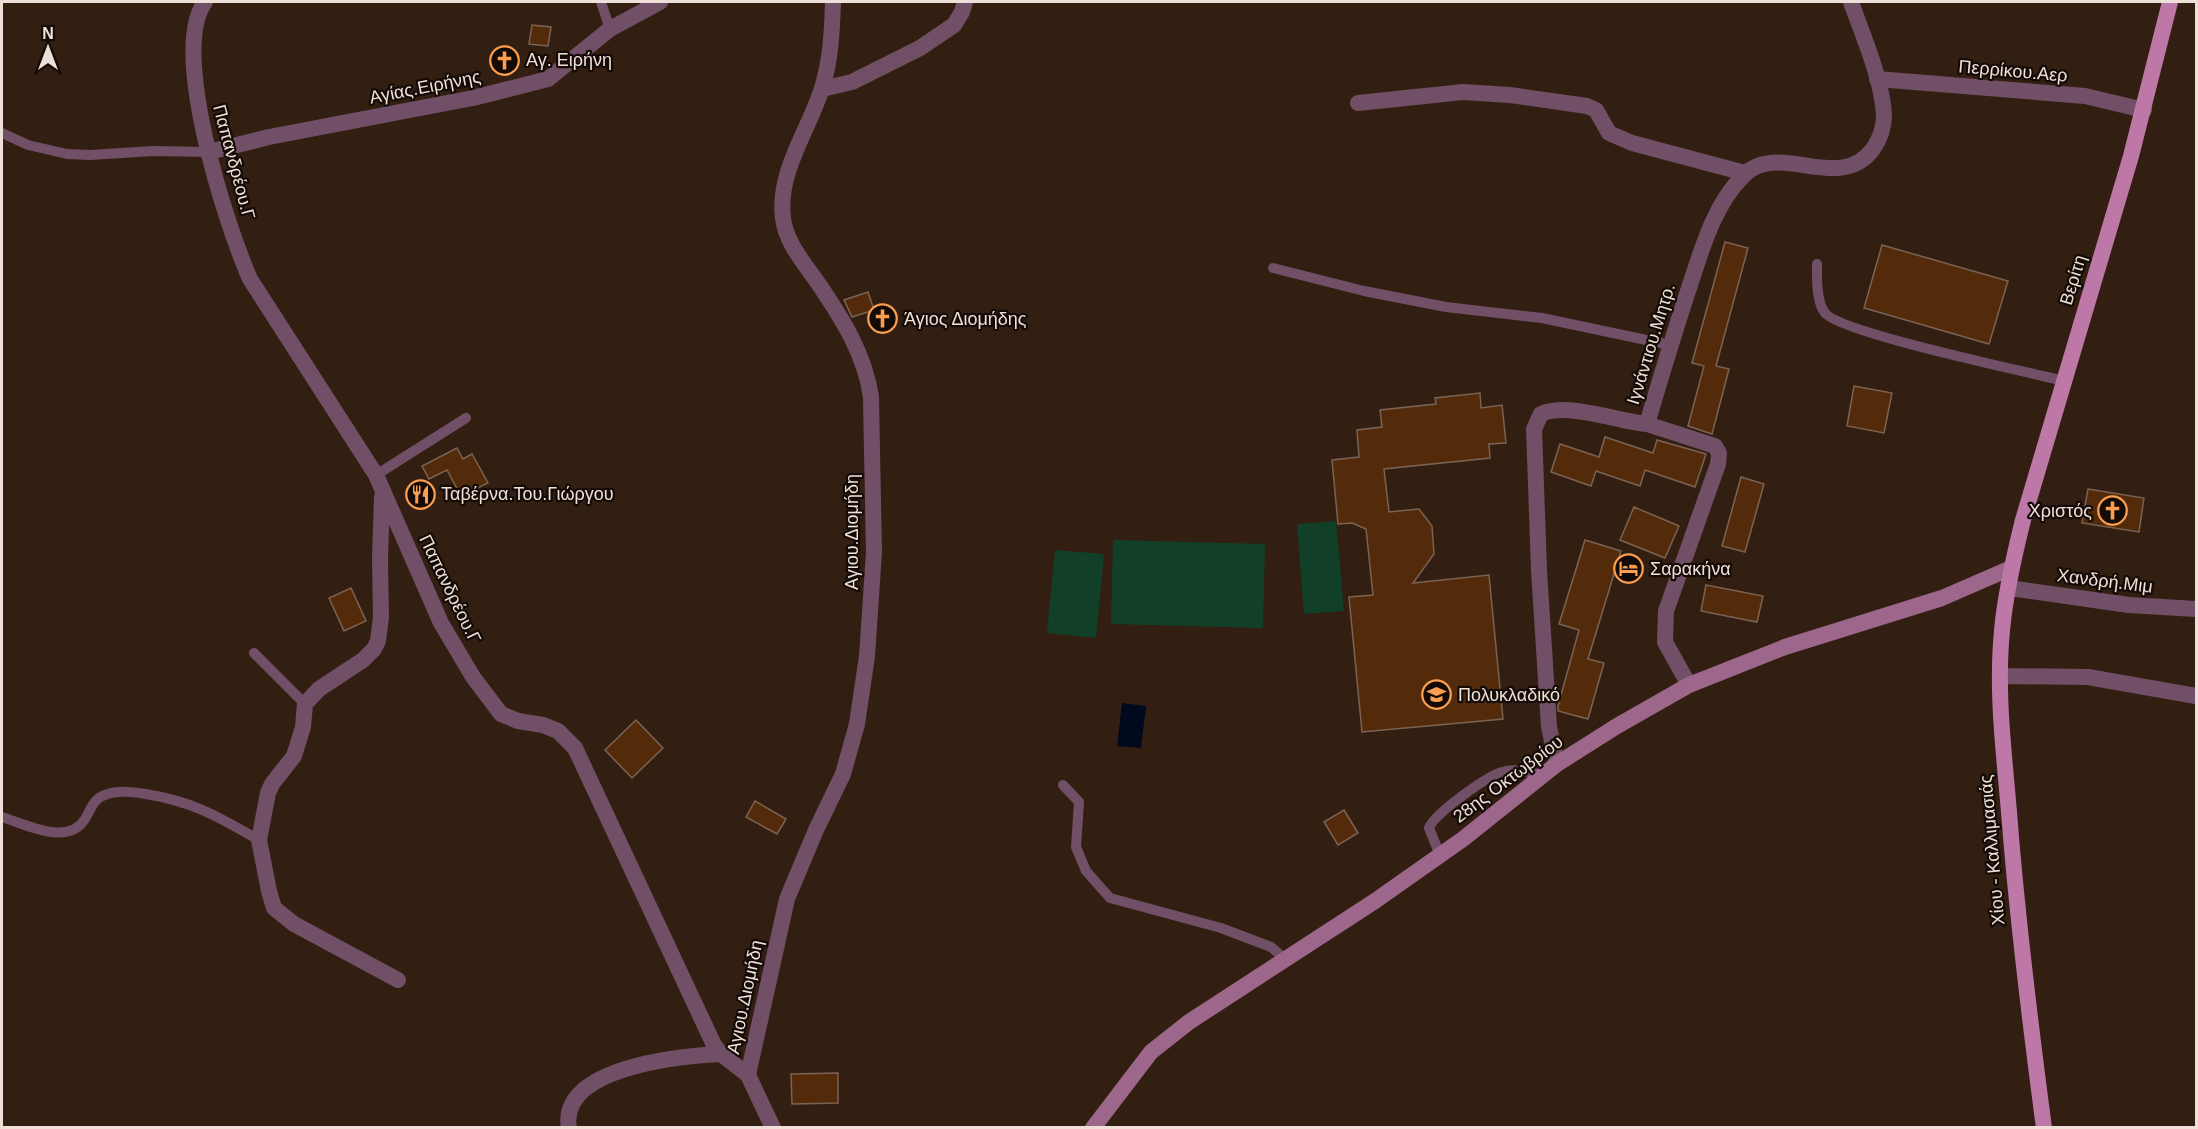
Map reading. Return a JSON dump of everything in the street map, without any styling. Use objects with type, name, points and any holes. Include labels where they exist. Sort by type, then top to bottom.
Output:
[{"type":"main road","name":"Βερίτη","points":[[2011,568],[2023,520],[2144,110],[2170,2]]},
{"type":"main road","name":"Χίου - Καλλιμασιάς","points":[[2011,568],[2002,631],[2000,676],[2003,759],[2020,946],[2044,1128]]},
{"type":"main road","name":"28ης Οκτωβρίου","points":[[1093,1128],[1151,1052],[1189,1022],[1375,901],[1440,855],[1557,764],[1617,726],[1689,685],[1785,646],[1942,598],[2011,568]]},
{"type":"street","name":"Αγίας.Ειρήνης","points":[[209,152],[269,137],[473,98],[548,80],[610,29],[660,2]]},
{"type":"street","name":"Αγιου.Διομήδη","points":[[748,1076],[788,899],[816,830],[843,774],[857,724],[868,644],[874,552],[871,397],[868,377],[851,334],[790,242],[783,220],[786,179],[822,89],[831,41],[833,2]]},
{"type":"street","points":[[822,89],[852,82],[920,48],[954,25],[962,12],[964,2]]},
{"type":"street","points":[[1358,103],[1463,92],[1587,106],[1596,110],[1609,133],[1632,144],[1745,173],[1765,164],[1785,163],[1839,169],[1857,164],[1867,157],[1875,146],[1883,125],[1884,114],[1877,79],[1851,2]]},
{"type":"street","name":"Παπανδρέου.Γ","points":[[202,3],[194,33],[193,65],[198,104],[209,152],[237,248],[250,279],[376,475],[441,623],[492,704],[506,717],[558,730],[575,748],[714,1045],[721,1054],[748,1076],[773,1128]]},
{"type":"street","name":"Περρίκου.Αερ","points":[[1877,79],[2085,96],[2144,110]]},
{"type":"street","name":"Ιγνάντιου.Μητρ.","points":[[1689,685],[1665,642],[1666,611],[1718,464],[1719,453],[1715,446],[1647,424],[1670,345],[1714,217],[1730,190],[1745,173]]},
{"type":"street","points":[[1557,764],[1549,727],[1536,505],[1534,429],[1541,414],[1560,409],[1647,424]]},
{"type":"street","points":[[382,492],[381,616],[378,641],[374,649],[363,660],[319,689],[305,704],[303,727],[294,756],[272,784],[268,793],[259,840],[274,908],[294,924],[398,980]]},
{"type":"street","name":"Χανδρή.Μιμ","points":[[2008,588],[2129,605],[2196,609]]},
{"type":"street","points":[[2000,676],[2088,677],[2196,696]]},
{"type":"street","points":[[569,1128],[568,1116],[575,1098],[586,1086],[596,1080],[650,1062],[721,1054]]},
{"type":"lane","points":[[601,2],[610,29]]},
{"type":"lane","points":[[2,133],[28,145],[67,154],[209,152]]},
{"type":"lane","points":[[1817,264],[1820,297],[1825,313],[1836,322],[1871,334],[2064,381]]},
{"type":"lane","points":[[1273,268],[1364,291],[1434,305],[1542,318],[1670,345]]},
{"type":"lane","points":[[376,475],[466,418]]},
{"type":"lane","points":[[255,653],[305,704]]},
{"type":"lane","points":[[1440,855],[1429,828],[1431,822],[1457,800],[1493,775],[1503,771],[1515,769],[1543,775]]},
{"type":"lane","points":[[1064,785],[1079,802],[1076,847],[1086,871],[1110,898],[1221,928],[1271,947],[1286,959]]},
{"type":"lane","points":[[2,817],[49,831],[70,832],[81,825],[102,796],[111,793],[138,793],[188,803],[209,811],[259,840]]},
{"type":"green space","points":[[1336,521],[1344,611],[1304,614],[1297,524]]},
{"type":"green space","points":[[1113,540],[1265,544],[1263,628],[1111,624]]},
{"type":"green space","points":[[1055,550],[1104,554],[1096,638],[1047,633]]},
{"type":"water","points":[[1122,703],[1146,706],[1141,748],[1117,746]]},
{"type":"building","points":[[532,25],[551,27],[548,46],[529,44]]},
{"type":"building","points":[[1725,242],[1748,248],[1716,366],[1729,369],[1712,434],[1688,426],[1704,366],[1692,363]]},
{"type":"building","points":[[1882,245],[2008,281],[1989,344],[1864,308]]},
{"type":"building","points":[[868,292],[874,310],[852,317],[844,300]]},
{"type":"building","points":[[1854,386],[1892,393],[1884,433],[1847,426]]},
{"type":"building","points":[[1480,393],[1481,408],[1502,405],[1506,443],[1489,444],[1490,458],[1384,469],[1389,512],[1419,509],[1432,526],[1434,554],[1413,583],[1489,575],[1503,719],[1362,732],[1349,597],[1373,595],[1366,529],[1352,523],[1338,524],[1332,460],[1359,457],[1357,430],[1382,427],[1380,410],[1436,404],[1435,398]]},
{"type":"building","points":[[1605,437],[1653,453],[1657,440],[1706,454],[1695,487],[1645,470],[1640,486],[1596,471],[1591,486],[1551,472],[1560,444],[1599,457]]},
{"type":"building","points":[[457,448],[463,459],[472,454],[488,483],[461,496],[447,470],[429,479],[422,466]]},
{"type":"building","points":[[1741,477],[1764,484],[1745,552],[1722,546]]},
{"type":"building","name":"Χριστός","points":[[2088,489],[2144,498],[2139,532],[2082,523]]},
{"type":"building","points":[[1634,507],[1679,526],[1665,558],[1620,540]]},
{"type":"building","points":[[1585,540],[1621,551],[1588,659],[1604,663],[1588,719],[1558,711],[1579,630],[1559,624]]},
{"type":"building","points":[[1706,585],[1763,596],[1757,622],[1701,611]]},
{"type":"building","points":[[351,588],[366,621],[344,631],[329,598]]},
{"type":"building","points":[[636,720],[663,748],[632,778],[605,750]]},
{"type":"building","points":[[755,801],[786,819],[777,834],[746,817]]},
{"type":"building","points":[[1344,810],[1358,833],[1338,845],[1324,822]]},
{"type":"building","points":[[838,1073],[838,1103],[792,1104],[791,1074]]},
{"type":"place","name":"Αγ. Ειρήνη","points":[[505,60]]},
{"type":"place","name":"Άγιος Διομήδης","points":[[883,319]]},
{"type":"place","name":"Ταβέρνα.Του.Γιώργου","points":[[420,494]]},
{"type":"place","name":"Χριστός","points":[[2113,511]]},
{"type":"place","name":"Σαρακήνα","points":[[1629,569]]},
{"type":"place","name":"Πολυκλαδικό","points":[[1437,695]]}]
